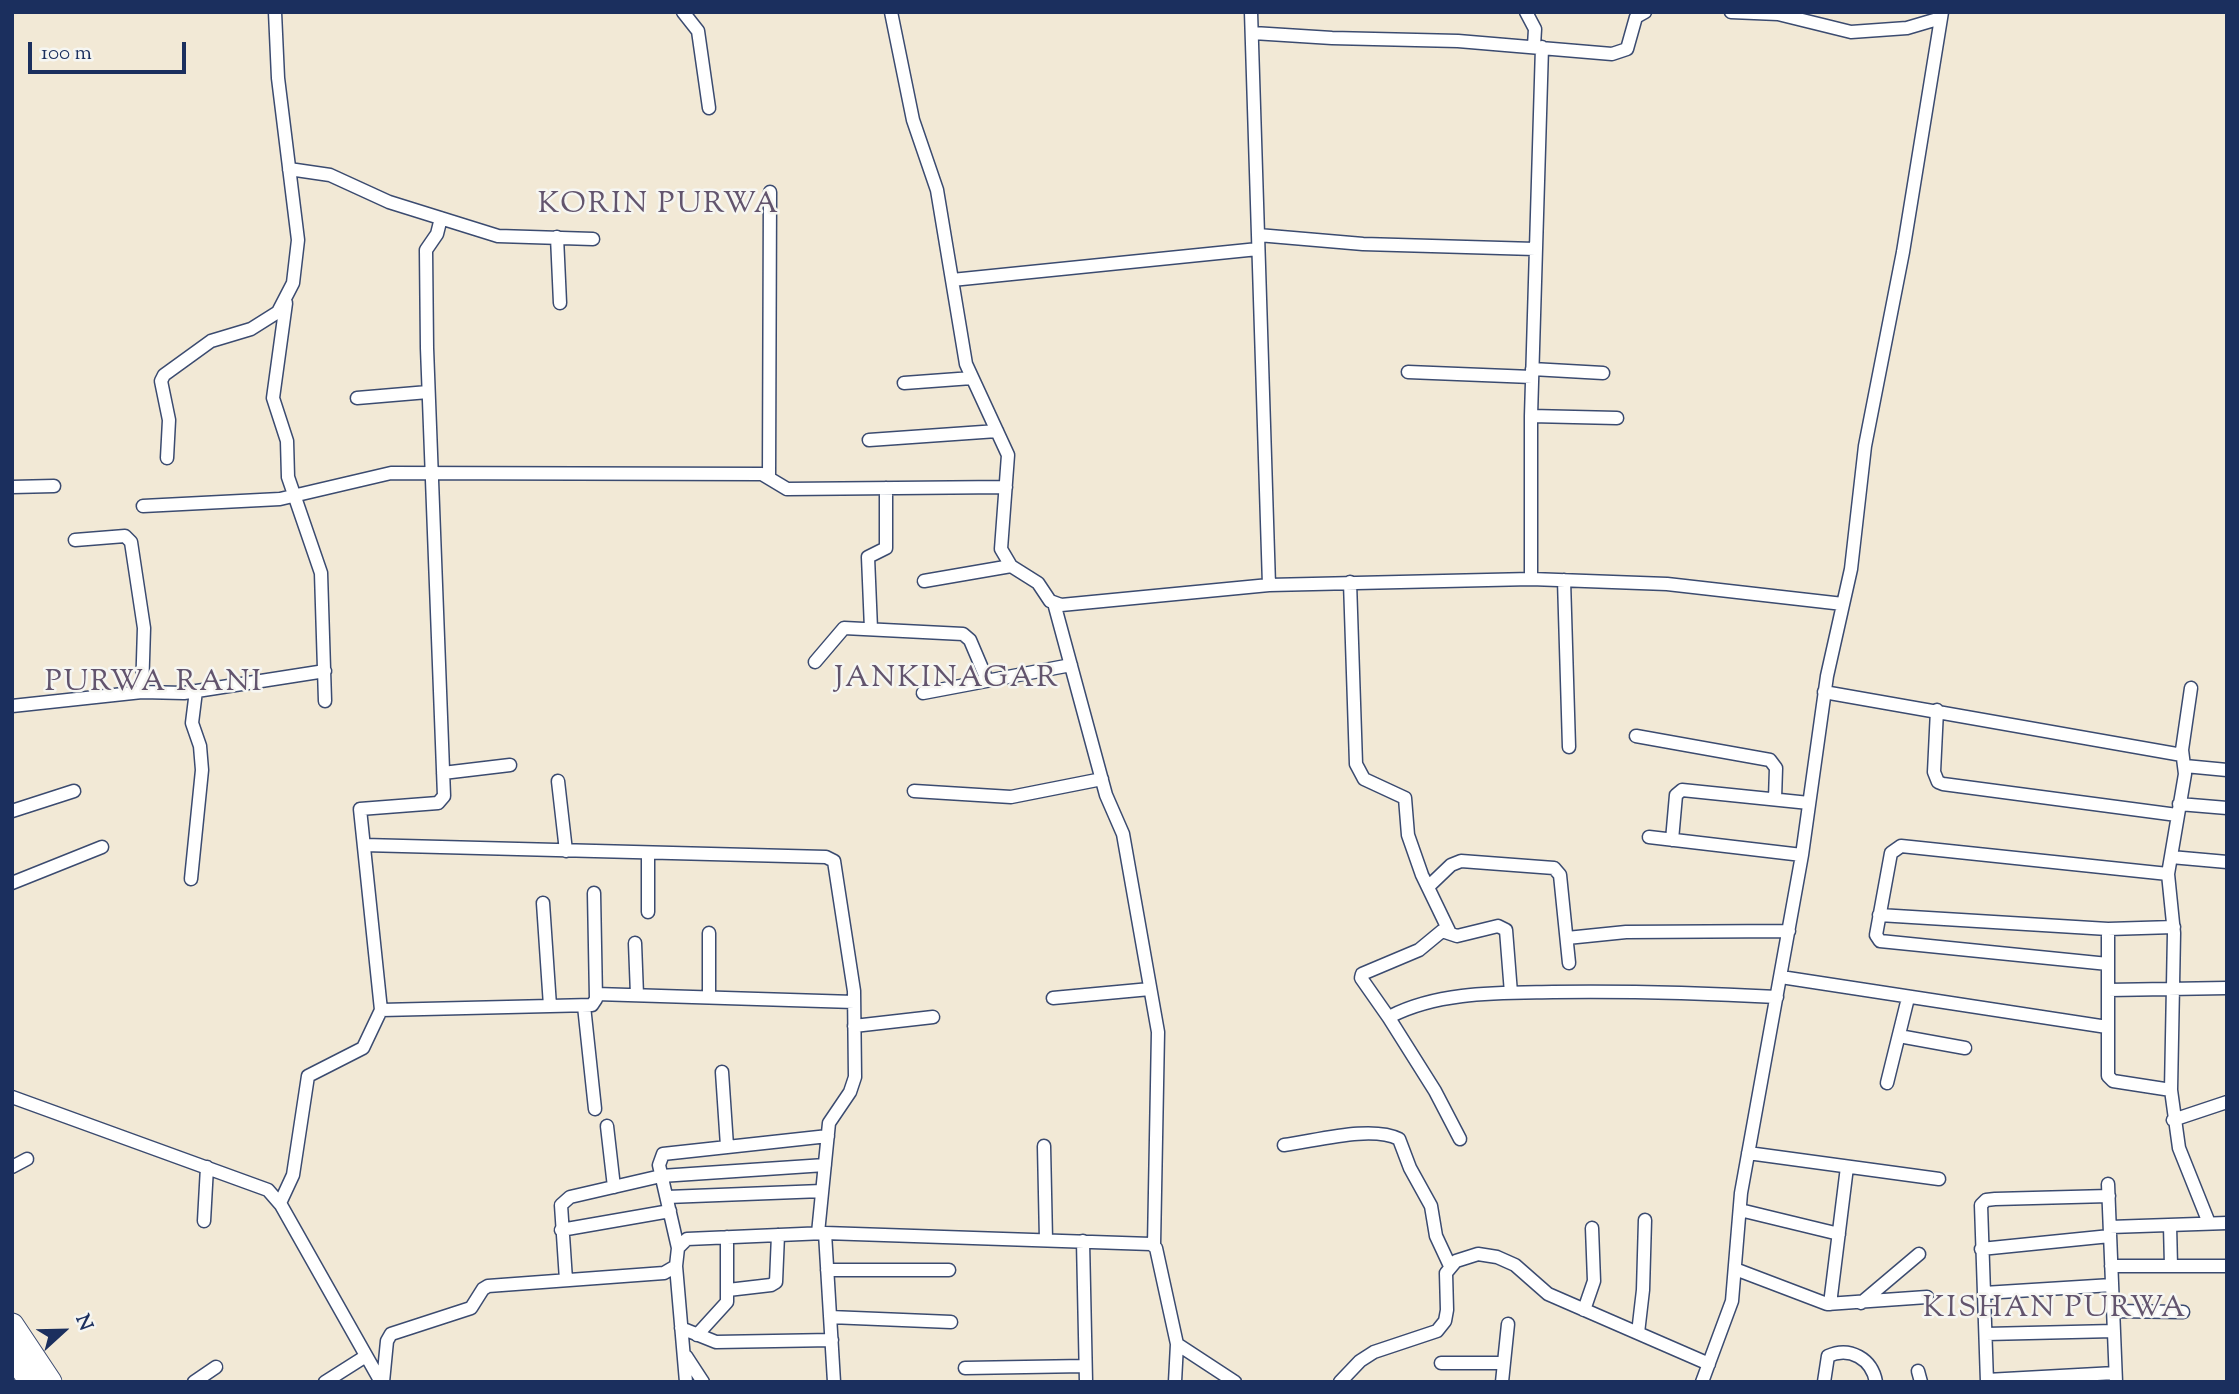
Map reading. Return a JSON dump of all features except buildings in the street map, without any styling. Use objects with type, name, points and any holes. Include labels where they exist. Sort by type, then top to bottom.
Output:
[{"type":"highway","points":[[13,1336],[34,1381]]},
{"type":"street","points":[[275,12],[278,78],[298,240],[293,283],[287,299],[272,390],[287,442],[287,473],[321,573],[325,701]]},
{"type":"street","points":[[683,12],[698,31],[709,108]]},
{"type":"street","points":[[891,12],[913,120],[937,190],[966,364],[1008,455],[1001,549],[1011,566],[1038,583],[1054,604],[1102,779],[1123,834],[1160,1048],[1154,1245],[1177,1343],[1175,1382]]},
{"type":"street","points":[[1251,12],[1269,585]]},
{"type":"street","points":[[1525,12],[1537,36],[1538,47],[1531,416],[1531,579]]},
{"type":"street","points":[[1253,33],[1538,47],[1618,54],[1630,44],[1636,17],[1645,12]]},
{"type":"street","points":[[1702,1382],[1730,1308],[1748,1153],[1802,855],[1824,692],[1851,569],[1865,446],[1903,252],[1942,15],[1907,28],[1850,32],[1778,14],[1731,12]]},
{"type":"street","points":[[289,169],[330,175],[389,202],[498,236],[593,239]]},
{"type":"street","points":[[769,477],[770,192]]},
{"type":"street","points":[[280,1203],[293,1175],[308,1076],[363,1048],[381,1010],[360,809],[440,803],[444,796],[428,392],[426,250],[437,234],[441,218]]},
{"type":"street","points":[[1258,235],[1363,244],[1535,249]]},
{"type":"street","points":[[557,237],[560,303]]},
{"type":"street","points":[[952,280],[1258,249]]},
{"type":"street","points":[[167,458],[170,420],[161,381],[164,375],[211,341],[260,323],[278,312],[287,299]]},
{"type":"street","points":[[1408,372],[1604,373]]},
{"type":"street","points":[[904,383],[972,378]]},
{"type":"street","points":[[357,398],[428,392]]},
{"type":"street","points":[[1531,416],[1617,418]]},
{"type":"street","points":[[869,440],[997,431]]},
{"type":"street","points":[[143,506],[294,497],[374,474],[432,471],[762,474],[787,489],[1006,487]]},
{"type":"street","points":[[12,487],[54,486]]},
{"type":"street","points":[[871,629],[868,557],[886,548],[886,488]]},
{"type":"street","points":[[75,540],[125,536],[131,542],[144,628],[142,692]]},
{"type":"street","points":[[924,582],[1011,566]]},
{"type":"street","points":[[1054,604],[1061,606],[1269,585],[1531,579],[1667,583],[1843,604]]},
{"type":"street","points":[[1564,580],[1569,747]]},
{"type":"street","points":[[1350,582],[1356,764],[1364,779],[1405,798],[1408,835],[1428,887],[1450,933]]},
{"type":"street","points":[[815,662],[844,628],[963,634],[970,640],[987,681]]},
{"type":"street","points":[[923,693],[1071,666]]},
{"type":"street","points":[[12,706],[142,692],[196,691],[325,671]]},
{"type":"street","points":[[2190,688],[2178,809],[2168,874],[2174,927],[2171,1090],[2173,1121],[2179,1147],[2210,1223]]},
{"type":"street","points":[[191,880],[202,770],[200,746],[192,723],[196,691]]},
{"type":"street","points":[[1824,692],[1937,710],[2227,770]]},
{"type":"street","points":[[1937,710],[1934,772],[1938,782],[1942,784],[2178,809],[2227,808]]},
{"type":"street","points":[[1636,736],[1770,760],[1776,768],[1774,799]]},
{"type":"street","points":[[443,773],[510,765]]},
{"type":"street","points":[[914,790],[1012,797],[1102,779]]},
{"type":"street","points":[[558,781],[566,851]]},
{"type":"street","points":[[1672,840],[1676,795],[1682,790],[1810,803]]},
{"type":"street","points":[[12,811],[74,792]]},
{"type":"street","points":[[1649,837],[1802,855]]},
{"type":"street","points":[[364,845],[826,857],[834,861],[855,1026],[854,1085],[834,1113],[828,1136],[822,1191],[821,1233],[827,1270],[834,1382]]},
{"type":"street","points":[[2108,964],[1880,941],[1876,935],[1891,853],[1901,846],[2168,874]]},
{"type":"street","points":[[12,883],[102,847]]},
{"type":"street","points":[[648,853],[648,912]]},
{"type":"street","points":[[2171,857],[2227,862]]},
{"type":"street","points":[[1428,887],[1458,862],[1554,868],[1560,875],[1569,964]]},
{"type":"street","points":[[381,1010],[584,1006],[595,1002],[594,893]]},
{"type":"street","points":[[543,903],[550,1006]]},
{"type":"street","points":[[1880,915],[2108,929],[2174,927]]},
{"type":"street","points":[[1460,1139],[1435,1091],[1361,978],[1362,974],[1419,950],[1439,932],[1462,935],[1498,926],[1506,930],[1511,993]]},
{"type":"street","points":[[2108,929],[2107,1072],[2110,1079],[2171,1090]]},
{"type":"street","points":[[1567,938],[1626,932],[1789,931]]},
{"type":"street","points":[[709,933],[709,997]]},
{"type":"street","points":[[635,943],[637,995]]},
{"type":"street","points":[[1781,977],[2107,1027]]},
{"type":"street","points":[[2108,990],[2227,988]]},
{"type":"street","points":[[1053,998],[1150,989]]},
{"type":"street","points":[[1389,1018],[1447,998],[1511,993],[1674,992],[1777,997]]},
{"type":"street","points":[[596,994],[854,1002]]},
{"type":"street","points":[[1887,1083],[1909,998]]},
{"type":"street","points":[[584,1006],[595,1109]]},
{"type":"street","points":[[855,1026],[933,1017]]},
{"type":"street","points":[[1899,1036],[1965,1048]]},
{"type":"street","points":[[722,1073],[727,1146]]},
{"type":"street","points":[[12,1097],[268,1190],[280,1203],[382,1382]]},
{"type":"street","points":[[2173,1121],[2227,1102]]},
{"type":"street","points":[[607,1126],[614,1187]]},
{"type":"street","points":[[1284,1145],[1367,1133],[1391,1135],[1399,1139],[1410,1168],[1431,1206],[1436,1236],[1450,1265]]},
{"type":"street","points":[[686,1382],[676,1266],[678,1248],[659,1165],[663,1154],[828,1136]]},
{"type":"street","points":[[1044,1146],[1046,1240]]},
{"type":"street","points":[[1748,1153],[1939,1179]]},
{"type":"street","points":[[12,1167],[27,1159]]},
{"type":"street","points":[[566,1280],[562,1202],[570,1197],[662,1176],[825,1165]]},
{"type":"street","points":[[204,1221],[207,1167]]},
{"type":"street","points":[[1830,1304],[1847,1167]]},
{"type":"street","points":[[2109,1190],[2110,1232],[2116,1378],[1987,1381],[1981,1205],[1986,1200],[2109,1190]]},
{"type":"street","points":[[667,1197],[822,1191]]},
{"type":"street","points":[[1740,1210],[1839,1234]]},
{"type":"street","points":[[562,1230],[670,1211]]},
{"type":"street","points":[[1638,1333],[1643,1290],[1645,1220]]},
{"type":"street","points":[[1981,1248],[2171,1225],[2227,1223]]},
{"type":"street","points":[[2171,1225],[2171,1266]]},
{"type":"street","points":[[1584,1310],[1594,1281],[1592,1228]]},
{"type":"street","points":[[678,1248],[687,1239],[821,1233],[1154,1245]]},
{"type":"street","points":[[728,1290],[771,1285],[776,1282],[778,1235]]},
{"type":"street","points":[[697,1335],[724,1307],[728,1290],[727,1237]]},
{"type":"street","points":[[1083,1241],[1086,1382]]},
{"type":"street","points":[[1861,1303],[1919,1254]]},
{"type":"street","points":[[1340,1382],[1360,1361],[1374,1352],[1437,1331],[1445,1321],[1447,1310],[1446,1273],[1450,1265],[1468,1255],[1497,1257],[1522,1269],[1548,1294],[1709,1364]]},
{"type":"street","points":[[382,1382],[387,1341],[391,1334],[471,1308],[483,1289],[488,1286],[664,1273],[676,1266]]},
{"type":"street","points":[[2111,1266],[2227,1266]]},
{"type":"street","points":[[827,1270],[949,1269]]},
{"type":"street","points":[[1735,1269],[1808,1299],[1830,1304],[1927,1297]]},
{"type":"street","points":[[1984,1293],[2112,1285]]},
{"type":"street","points":[[2113,1311],[2183,1312]]},
{"type":"street","points":[[830,1317],[951,1322]]},
{"type":"street","points":[[1502,1382],[1508,1324]]},
{"type":"street","points":[[681,1328],[716,1342],[832,1340]]},
{"type":"street","points":[[1986,1334],[2113,1331]]},
{"type":"street","points":[[1177,1343],[1236,1382]]},
{"type":"street","points":[[683,1352],[703,1382]]},
{"type":"street","points":[[1824,1382],[1828,1356],[1846,1352],[1864,1358],[1875,1373],[1876,1382]]},
{"type":"street","points":[[325,1382],[366,1356]]},
{"type":"street","points":[[1441,1363],[1504,1363]]},
{"type":"street","points":[[965,1368],[1086,1366]]},
{"type":"street","points":[[194,1382],[216,1367]]},
{"type":"district","name":"KORIN PURWA","points":[[659,207]]},
{"type":"district","name":"JANKINAGAR","points":[[947,681]]},
{"type":"district","name":"PURWA RANI","points":[[154,685]]},
{"type":"district","name":"KISHAN PURWA","points":[[2055,1311]]}]
